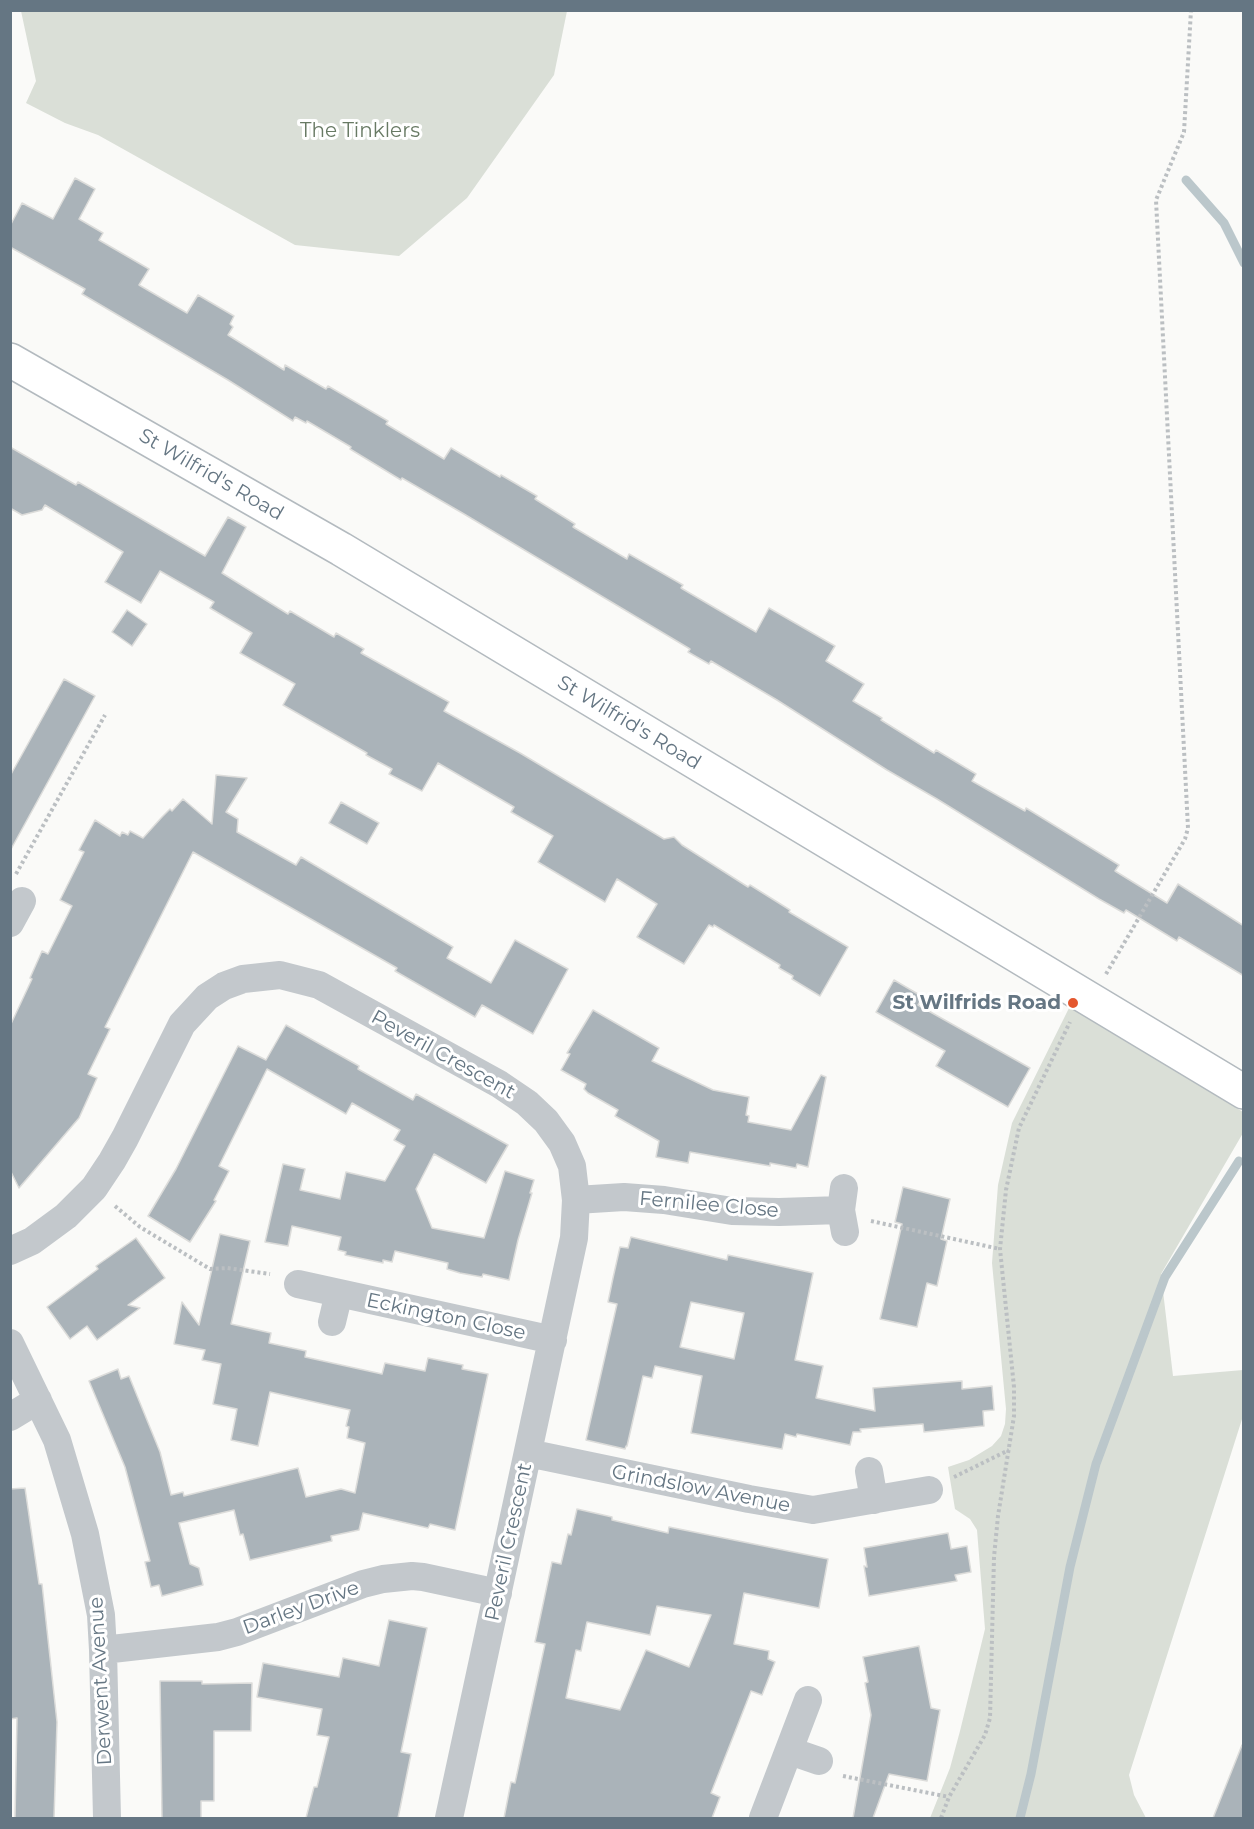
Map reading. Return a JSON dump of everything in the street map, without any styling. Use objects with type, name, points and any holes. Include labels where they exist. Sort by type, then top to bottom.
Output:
[{"type":"street","name":"St Wilfrid's Road","points":[[11,362],[351,555],[1244,1092]]},
{"type":"street","name":"Peveril Crescent","points":[[10,1251],[32,1241],[66,1216],[94,1188],[112,1161],[172,1041],[191,1013],[207,997],[224,986],[243,980],[280,975],[319,985],[499,1084],[527,1103],[546,1121],[562,1143],[572,1166],[576,1200],[574,1238],[449,1818]]},
{"type":"street","name":"Fernilee Close","points":[[576,1200],[624,1197],[664,1200],[732,1210],[843,1211]]},
{"type":"street","name":"Eckington Close","points":[[298,1284],[553,1340]]},
{"type":"street","name":"Eckington Close","points":[[332,1322],[339,1293]]},
{"type":"street","name":"Derwent Avenue","points":[[10,1343],[57,1440],[86,1534],[104,1650],[107,1818]]},
{"type":"street","points":[[10,1417],[38,1400]]},
{"type":"street","name":"Grindslow Avenue","points":[[528,1453],[802,1509],[825,1509],[929,1490]]},
{"type":"street","points":[[869,1471],[874,1500]]},
{"type":"street","name":"Darley Drive","points":[[104,1650],[218,1637],[237,1632],[363,1584],[383,1580],[412,1576],[423,1577],[498,1593]]},
{"type":"street","points":[[763,1818],[808,1700]]},
{"type":"street","points":[[790,1751],[819,1761]]},
{"type":"path","points":[[940,1818],[949,1797],[985,1735],[990,1718],[994,1557],[1014,1416],[1014,1388],[1000,1249],[1006,1190],[1019,1128],[1086,997],[1180,847],[1182,837],[1188,828],[1156,200],[1184,132],[1191,10]]},
{"type":"path","points":[[14,913],[30,885],[15,876],[105,715]]},
{"type":"path","points":[[94,1188],[140,1227],[210,1269],[227,1268],[281,1276],[280,1280],[298,1284]]},
{"type":"path","points":[[843,1211],[1000,1249]]},
{"type":"path","points":[[929,1490],[1010,1449]]},
{"type":"path","points":[[819,1761],[834,1766],[831,1773],[949,1797]]},
{"type":"green space","name":"The Tinklers","points":[[21,10],[567,11],[554,75],[467,198],[399,256],[295,245],[98,135],[65,123],[26,103],[36,81]]},
{"type":"green space","points":[[1070,1006],[1243,1112],[1243,1133],[1161,1274],[1173,1376],[1243,1370],[1243,1416],[1129,1775],[1134,1795],[1146,1818],[930,1818],[950,1768],[985,1629],[977,1530],[970,1519],[955,1509],[948,1467],[969,1460],[992,1446],[1001,1436],[1005,1424],[1006,1409],[992,1263],[998,1185],[1012,1123]]},
{"type":"building","points":[[75,178],[95,189],[79,219],[103,233],[99,240],[149,269],[139,285],[187,313],[198,295],[234,316],[230,324],[233,327],[228,335],[284,370],[285,365],[326,389],[328,386],[388,421],[386,424],[444,459],[451,448],[500,477],[501,475],[537,496],[535,499],[575,524],[573,527],[627,559],[629,554],[683,585],[681,588],[756,632],[769,608],[835,646],[826,661],[864,684],[853,701],[934,753],[936,750],[976,774],[972,781],[1025,811],[1026,808],[1119,865],[1115,871],[1167,903],[1178,884],[1244,926],[1244,976],[1179,937],[1177,941],[1126,910],[1124,913],[1099,899],[777,700],[711,661],[709,664],[688,652],[690,649],[464,514],[402,478],[401,480],[307,421],[306,423],[295,417],[293,421],[82,294],[85,289],[10,247],[10,226],[22,203],[53,219]]},
{"type":"building","points":[[10,447],[76,485],[78,482],[205,556],[228,517],[246,527],[222,573],[288,614],[290,611],[334,637],[336,633],[364,649],[361,653],[449,702],[444,711],[520,753],[664,839],[674,837],[682,845],[748,887],[750,885],[790,910],[789,912],[848,947],[820,996],[792,979],[793,976],[779,968],[780,965],[714,925],[713,927],[709,925],[684,964],[637,937],[657,904],[617,879],[605,902],[538,862],[553,836],[511,812],[514,807],[438,763],[422,791],[389,774],[392,769],[366,755],[367,753],[283,705],[295,684],[240,653],[252,633],[210,608],[214,602],[160,571],[141,603],[105,582],[123,552],[45,505],[42,510],[22,515],[10,508]]},
{"type":"building","points":[[127,610],[147,624],[132,646],[112,632]]},
{"type":"building","points":[[64,679],[95,696],[10,851],[10,776]]},
{"type":"building","points":[[216,775],[247,778],[226,812],[238,819],[237,832],[296,865],[301,857],[453,947],[447,958],[491,983],[515,940],[568,969],[533,1034],[482,1005],[475,1017],[395,971],[397,968],[193,852],[105,1027],[110,1029],[88,1074],[97,1078],[79,1118],[19,1188],[10,1170],[10,1026],[42,951],[48,954],[72,906],[60,900],[84,852],[79,850],[95,820],[120,836],[122,832],[128,835],[130,831],[143,838],[170,809],[172,811],[183,799],[212,824]]},
{"type":"building","points":[[341,802],[379,823],[367,844],[329,823]]},
{"type":"building","points":[[894,980],[923,997],[918,1005],[1030,1068],[1008,1107],[936,1066],[945,1051],[876,1012]]},
{"type":"building","points":[[593,1010],[659,1048],[652,1061],[713,1090],[749,1097],[746,1115],[749,1116],[748,1122],[791,1130],[821,1075],[826,1077],[808,1167],[797,1164],[796,1168],[770,1163],[770,1166],[690,1152],[688,1163],[656,1157],[659,1141],[615,1116],[618,1110],[588,1093],[584,1089],[586,1084],[561,1070],[570,1054],[567,1053]]},
{"type":"building","points":[[286,1025],[359,1066],[358,1069],[413,1100],[416,1094],[508,1145],[486,1183],[434,1154],[416,1189],[432,1228],[484,1238],[505,1171],[534,1180],[509,1280],[483,1274],[482,1277],[460,1273],[447,1269],[448,1263],[395,1251],[392,1262],[383,1260],[383,1263],[345,1255],[346,1252],[338,1250],[341,1237],[292,1226],[288,1246],[265,1242],[283,1164],[305,1169],[300,1190],[340,1199],[346,1172],[385,1181],[405,1146],[394,1140],[400,1130],[352,1103],[346,1114],[267,1069],[219,1166],[229,1171],[214,1200],[216,1201],[190,1242],[148,1216],[176,1169],[238,1046],[266,1060]]},
{"type":"building","points":[[903,1187],[950,1199],[941,1239],[947,1241],[937,1286],[927,1283],[917,1327],[880,1319],[902,1224],[895,1222]]},
{"type":"building","points":[[220,1234],[250,1241],[231,1324],[271,1333],[269,1343],[306,1351],[305,1357],[382,1374],[385,1363],[425,1371],[428,1358],[463,1365],[462,1369],[488,1374],[455,1530],[430,1524],[428,1528],[363,1513],[359,1530],[331,1536],[332,1541],[250,1560],[243,1534],[240,1535],[234,1510],[179,1523],[190,1564],[199,1568],[203,1585],[162,1596],[159,1585],[151,1587],[145,1562],[150,1561],[125,1467],[89,1381],[118,1369],[121,1379],[129,1376],[160,1452],[171,1495],[183,1492],[184,1496],[298,1468],[306,1497],[341,1489],[355,1493],[365,1443],[347,1438],[349,1427],[346,1426],[350,1410],[270,1392],[258,1446],[231,1440],[237,1409],[213,1404],[221,1364],[202,1360],[205,1350],[174,1344],[182,1302],[199,1325]]},
{"type":"building","points":[[631,1237],[727,1260],[728,1255],[813,1273],[795,1360],[823,1366],[816,1398],[875,1411],[873,1388],[962,1381],[962,1389],[992,1386],[994,1410],[983,1411],[984,1426],[924,1432],[923,1424],[860,1429],[861,1432],[853,1432],[850,1445],[797,1434],[796,1437],[785,1434],[782,1449],[691,1433],[702,1376],[655,1366],[652,1378],[643,1376],[625,1449],[586,1440],[617,1304],[608,1302],[613,1278],[620,1247],[628,1248]],"holes":[[[691,1302],[744,1313],[734,1359],[680,1347]]]},
{"type":"building","points":[[136,1238],[165,1278],[128,1305],[140,1308],[97,1340],[87,1326],[70,1339],[47,1307],[98,1269],[96,1266]]},
{"type":"building","points":[[25,1488],[39,1584],[42,1584],[57,1722],[54,1818],[15,1818],[17,1718],[10,1719],[10,1489]]},
{"type":"building","points":[[577,1509],[668,1533],[669,1527],[828,1559],[819,1608],[744,1593],[734,1644],[769,1651],[768,1659],[775,1662],[762,1695],[751,1691],[711,1793],[720,1797],[712,1818],[504,1818],[511,1782],[515,1783],[545,1644],[535,1642],[552,1562],[561,1564],[568,1534],[571,1535]],"holes":[[[657,1606],[711,1615],[689,1667],[646,1650],[620,1710],[566,1698],[576,1650],[581,1651],[587,1622],[650,1635]]]},
{"type":"building","points":[[948,1533],[951,1549],[967,1546],[971,1572],[955,1575],[957,1581],[869,1596],[864,1566],[867,1567],[864,1548]]},
{"type":"building","points":[[389,1620],[427,1628],[401,1752],[411,1754],[398,1818],[306,1818],[314,1787],[317,1787],[329,1737],[317,1735],[322,1709],[257,1697],[263,1663],[339,1677],[343,1658],[379,1666]]},
{"type":"building","points":[[919,1646],[931,1708],[940,1710],[927,1781],[889,1774],[873,1818],[853,1818],[871,1715],[863,1657]]},
{"type":"building","points":[[160,1681],[202,1681],[202,1684],[252,1683],[251,1731],[214,1731],[214,1801],[201,1801],[201,1818],[162,1818]]},
{"type":"building","points":[[1242,1745],[1244,1745],[1244,1818],[1213,1818]]},
{"type":"waterway","points":[[1186,180],[1224,223],[1244,263]]},
{"type":"waterway","points":[[1020,1818],[1031,1774],[1070,1567],[1096,1464],[1165,1277],[1239,1161]]},
{"type":"place","name":"St Wilfrids Road","points":[[1073,1003]]}]
